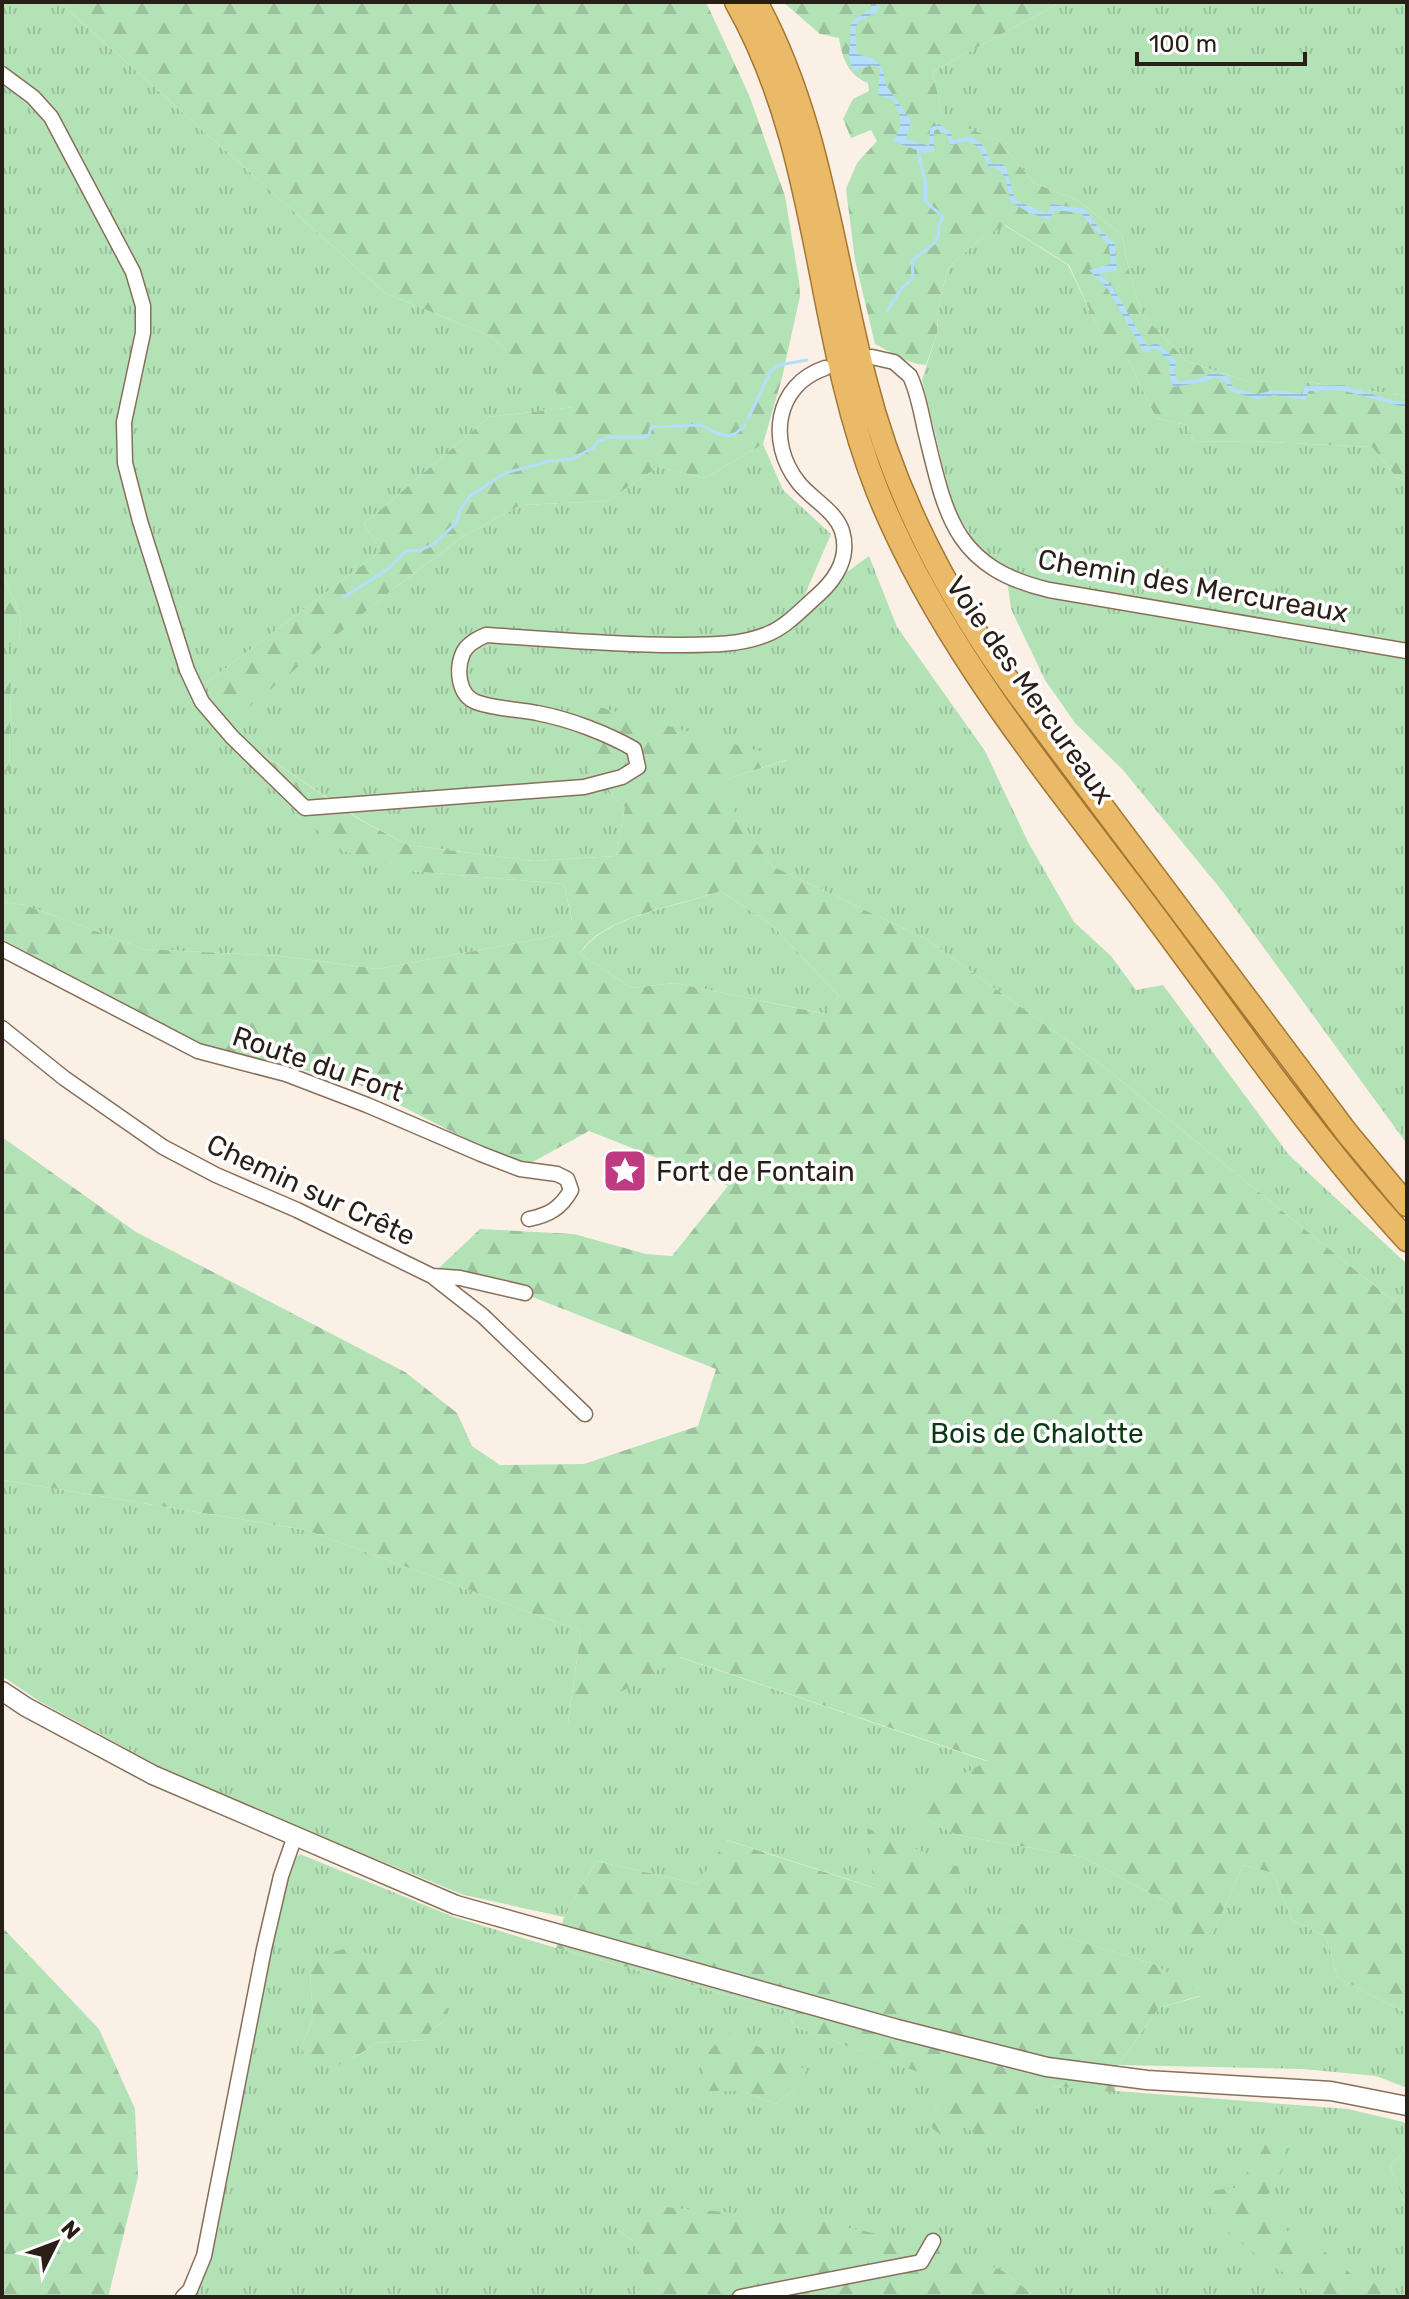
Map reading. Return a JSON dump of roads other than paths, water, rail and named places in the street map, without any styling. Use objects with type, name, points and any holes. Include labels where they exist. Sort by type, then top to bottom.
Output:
[{"type":"highway","name":"Voie des Mercureaux","points":[[736,2],[771,73],[794,143],[836,353],[856,431],[887,514],[918,578],[962,653],[1024,741],[1328,1147],[1407,1240]]},
{"type":"highway","name":"Voie des Mercureaux","points":[[756,2],[782,56],[808,128],[865,380],[884,446],[907,506],[942,577],[980,641],[1024,702],[1347,1133],[1407,1205]]},
{"type":"main road","points":[[2,1691],[153,1775],[456,1905],[897,2029],[1047,2067],[1147,2080],[1331,2091],[1407,2106]]},
{"type":"street","points":[[2,74],[33,97],[51,117],[133,272],[143,306],[143,333],[124,422],[125,463],[187,670],[202,702],[212,714],[305,808],[584,787],[622,777],[638,767],[634,749],[617,740],[541,714],[475,702],[464,693],[459,679],[463,652],[474,640],[486,635],[633,645],[730,643],[770,633],[793,618],[836,577],[843,554],[844,540],[839,523],[792,474],[781,435],[781,412],[786,397],[805,376],[825,368]]},
{"type":"street","name":"Chemin des Mercureaux","points":[[872,357],[894,362],[910,376],[949,515],[974,553],[987,566],[1006,577],[1049,590],[1407,651]]},
{"type":"street","name":"Route du Fort","points":[[2,949],[198,1051],[286,1074],[520,1169],[557,1174],[567,1179],[571,1190],[563,1205],[546,1215],[529,1219]]},
{"type":"street","name":"Chemin sur Crête","points":[[2,1028],[64,1078],[163,1147],[432,1276],[483,1316],[585,1414]]},
{"type":"street","points":[[432,1276],[460,1278],[525,1293]]},
{"type":"street","points":[[183,2297],[190,2290],[204,2256],[264,1949],[281,1876],[295,1836]]},
{"type":"street","points":[[740,2297],[921,2262],[933,2241]]},
{"type":"water","points":[[870,2],[875,2],[879,11],[858,22],[855,31],[857,54],[874,59],[882,67],[886,85],[911,121],[906,139],[929,146],[930,128],[939,124],[951,133],[953,140],[970,136],[982,144],[992,164],[1000,163],[1006,167],[1015,200],[1047,214],[1051,204],[1085,209],[1115,244],[1117,270],[1099,274],[1112,286],[1147,346],[1157,343],[1176,360],[1174,371],[1178,382],[1202,378],[1213,372],[1229,377],[1233,388],[1257,394],[1274,390],[1302,394],[1305,386],[1343,385],[1406,402],[1407,408],[1341,390],[1309,391],[1305,400],[1274,395],[1257,399],[1230,391],[1225,381],[1214,377],[1204,382],[1173,387],[1170,362],[1156,348],[1144,352],[1107,288],[1089,270],[1111,264],[1109,246],[1081,213],[1054,210],[1050,220],[1011,202],[1003,174],[989,167],[978,147],[968,141],[950,145],[947,135],[938,129],[934,131],[934,151],[924,153],[893,141],[899,130],[900,116],[893,100],[878,95],[880,69],[873,65],[853,71],[849,58],[851,22],[872,8]]},
{"type":"waterway","points":[[887,311],[901,289],[913,278],[912,261],[935,242],[942,220],[942,216],[925,201],[925,180],[918,148]]},
{"type":"waterway","points":[[748,419],[770,372],[779,365],[807,360]]},
{"type":"waterway","points":[[344,597],[388,569],[406,551],[421,550],[435,543],[456,523],[460,510],[470,496],[505,473],[550,461],[572,459],[593,448],[598,441],[610,437],[644,437],[649,435],[651,427],[702,425],[726,436],[735,434],[745,425]]},
{"type":"place","name":"Fort de Fontain","points":[[625,1171]]},
{"type":"park label","name":"Bois de Chalotte","points":[[1037,1433]]}]
